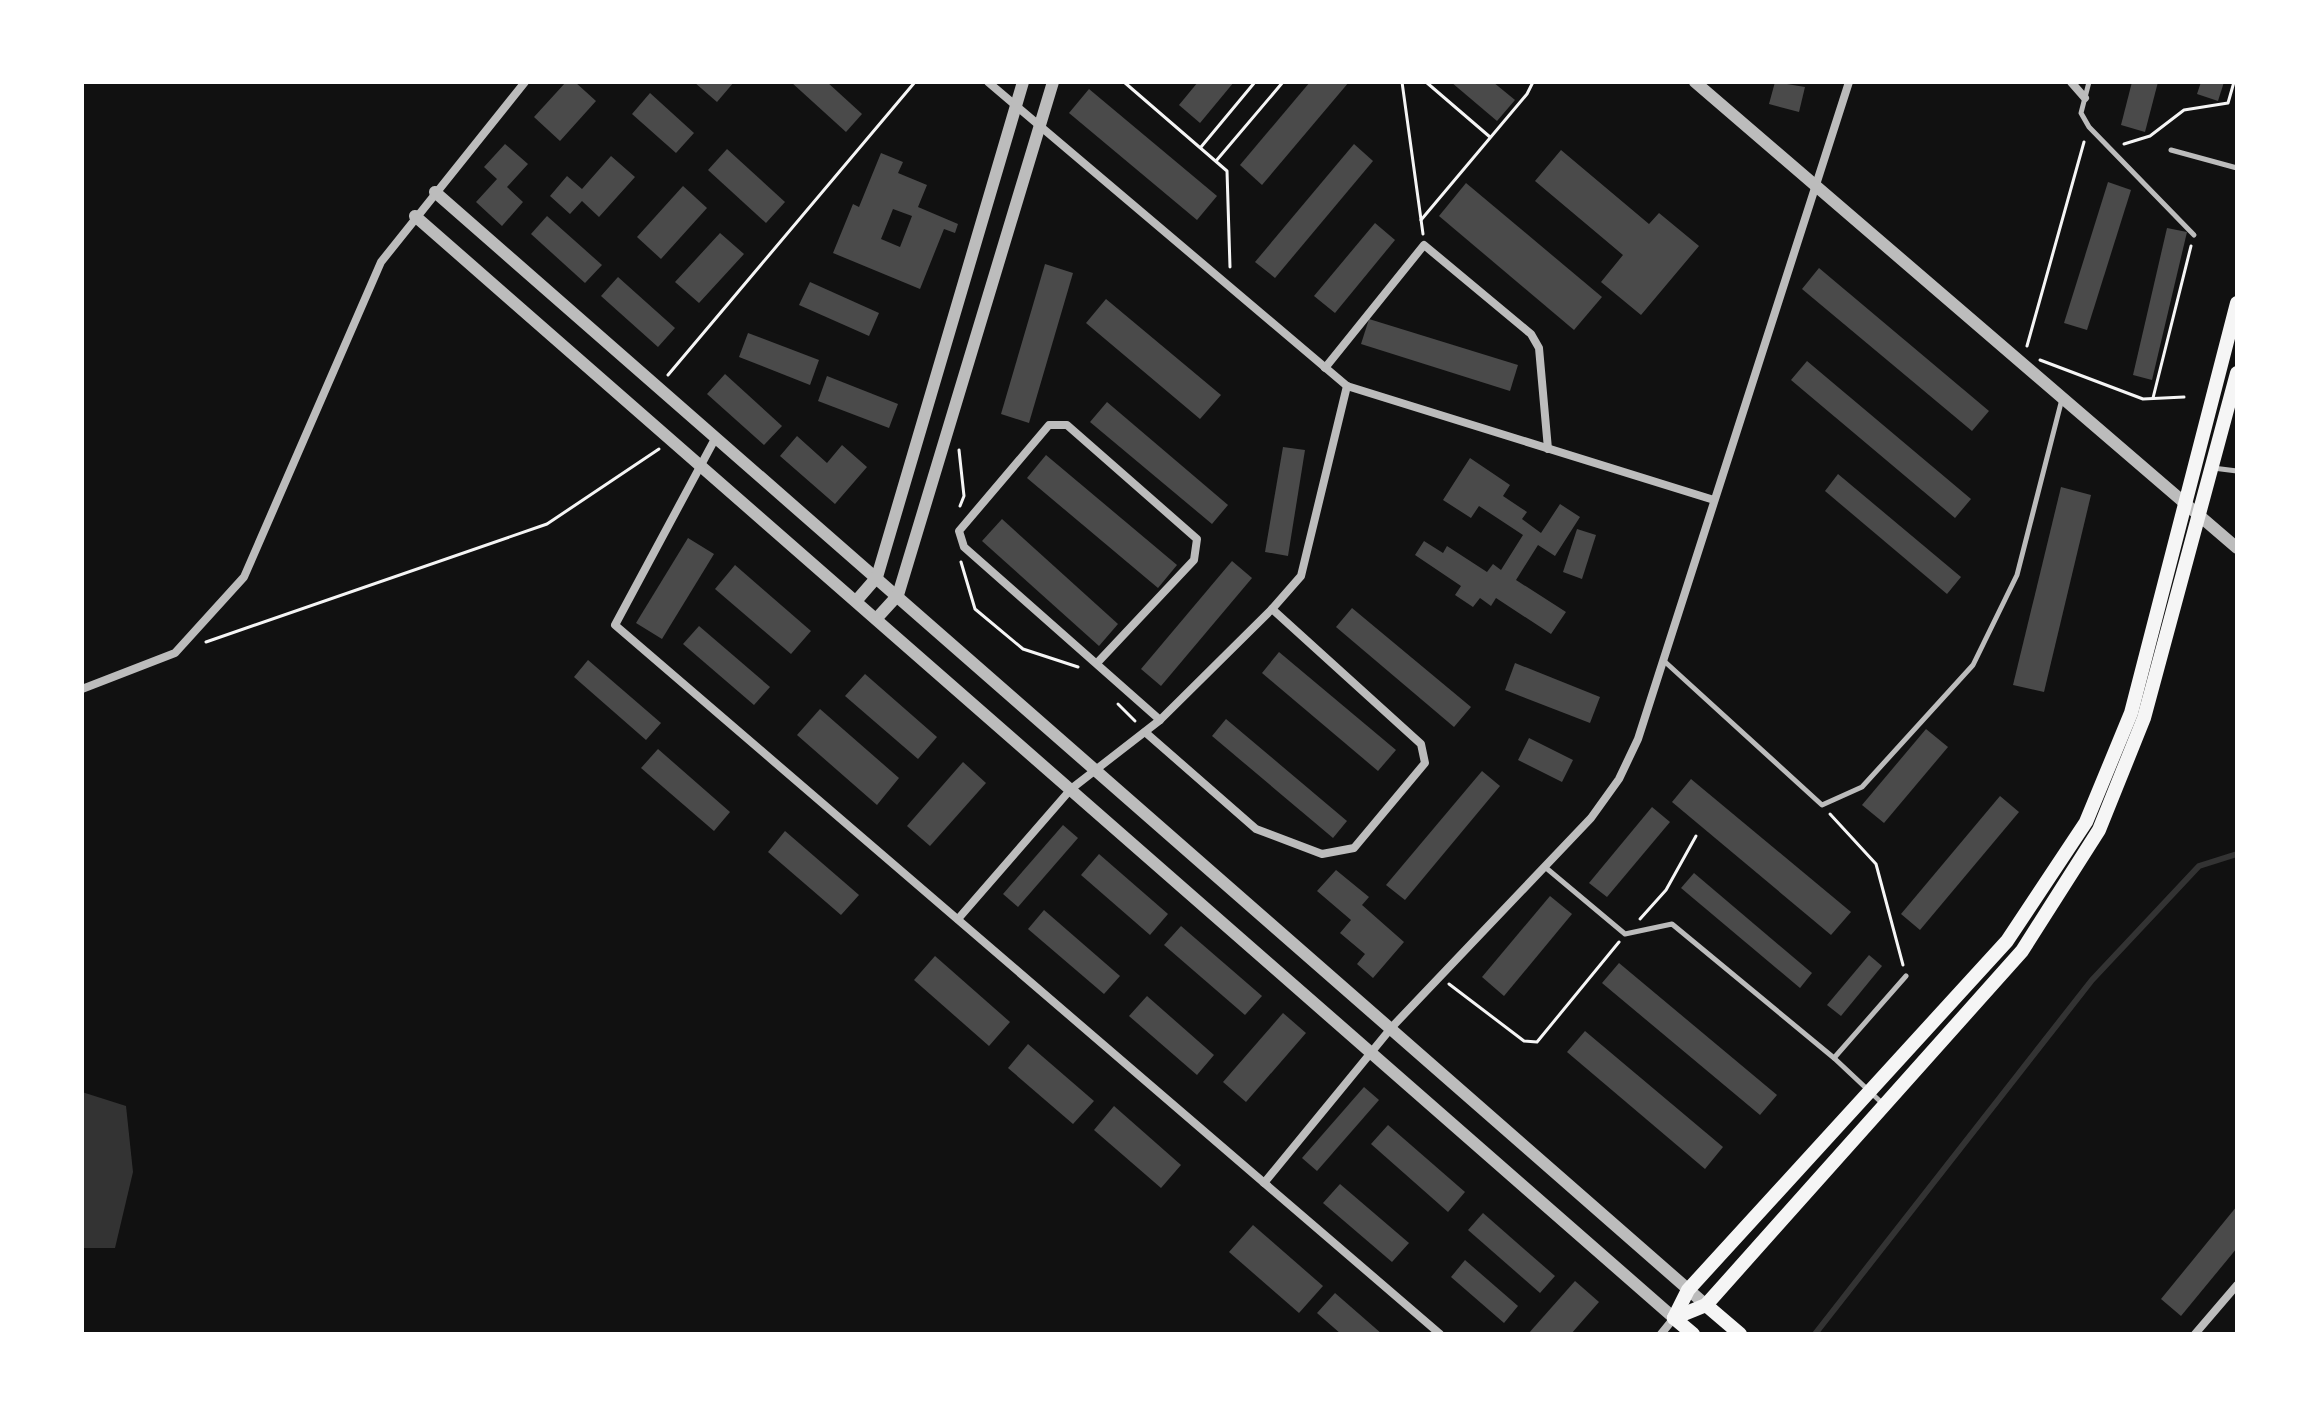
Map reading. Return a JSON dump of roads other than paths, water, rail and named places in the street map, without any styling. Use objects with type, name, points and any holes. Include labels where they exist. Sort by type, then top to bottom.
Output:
[{"type":"main road","points":[[1674,1318],[1688,1290],[2007,941],[2086,822],[2131,713],[2237,303]]},
{"type":"main road","points":[[1674,1318],[1706,1305],[2022,951],[2099,830],[2144,718],[2237,373]]},
{"type":"main road","points":[[1706,1305],[1740,1334]]},
{"type":"main road","points":[[1674,1318],[1693,1334]]},
{"type":"street","points":[[82,689],[175,653],[244,577],[381,262],[525,82]]},
{"type":"street","points":[[988,82],[1347,386],[1714,500]]},
{"type":"street","points":[[857,600],[877,577],[1023,82]]},
{"type":"street","points":[[877,618],[898,595],[1053,82]]},
{"type":"street","points":[[1695,82],[2237,548]]},
{"type":"street","points":[[1264,1183],[1392,1027],[1591,818],[1619,779],[1638,739],[1849,82]]},
{"type":"street","points":[[2071,82],[2085,98]]},
{"type":"street","points":[[435,192],[1706,1305]]},
{"type":"street","points":[[415,216],[1674,1318],[1661,1334]]},
{"type":"street","points":[[1325,368],[1424,245],[1531,334],[1539,348],[1543,370],[1548,449]]},
{"type":"street","points":[[958,919],[1071,789],[1160,720],[1301,576],[1347,386]]},
{"type":"street","points":[[1098,662],[1194,560],[1197,539],[1067,425],[1049,425],[959,531],[964,547],[1098,662],[1160,720]]},
{"type":"street","points":[[716,437],[615,625],[1440,1334]]},
{"type":"street","points":[[1145,732],[1256,829],[1322,854],[1354,848],[1425,763],[1421,744],[1272,609]]},
{"type":"street","points":[[2195,1334],[2237,1285]]},
{"type":"lane","points":[[2089,82],[2081,113],[2089,127],[2194,235]]},
{"type":"lane","points":[[2171,150],[2237,168]]},
{"type":"lane","points":[[1663,660],[1822,805],[1862,787],[1973,665],[2017,575],[2062,398]]},
{"type":"lane","points":[[2212,468],[2237,471]]},
{"type":"lane","points":[[1544,867],[1625,934],[1672,924],[1834,1058],[1885,1105]]},
{"type":"lane","points":[[1834,1058],[1906,976]]},
{"type":"waterway","points":[[1815,1334],[2092,980],[2199,866],[2237,854]]}]
